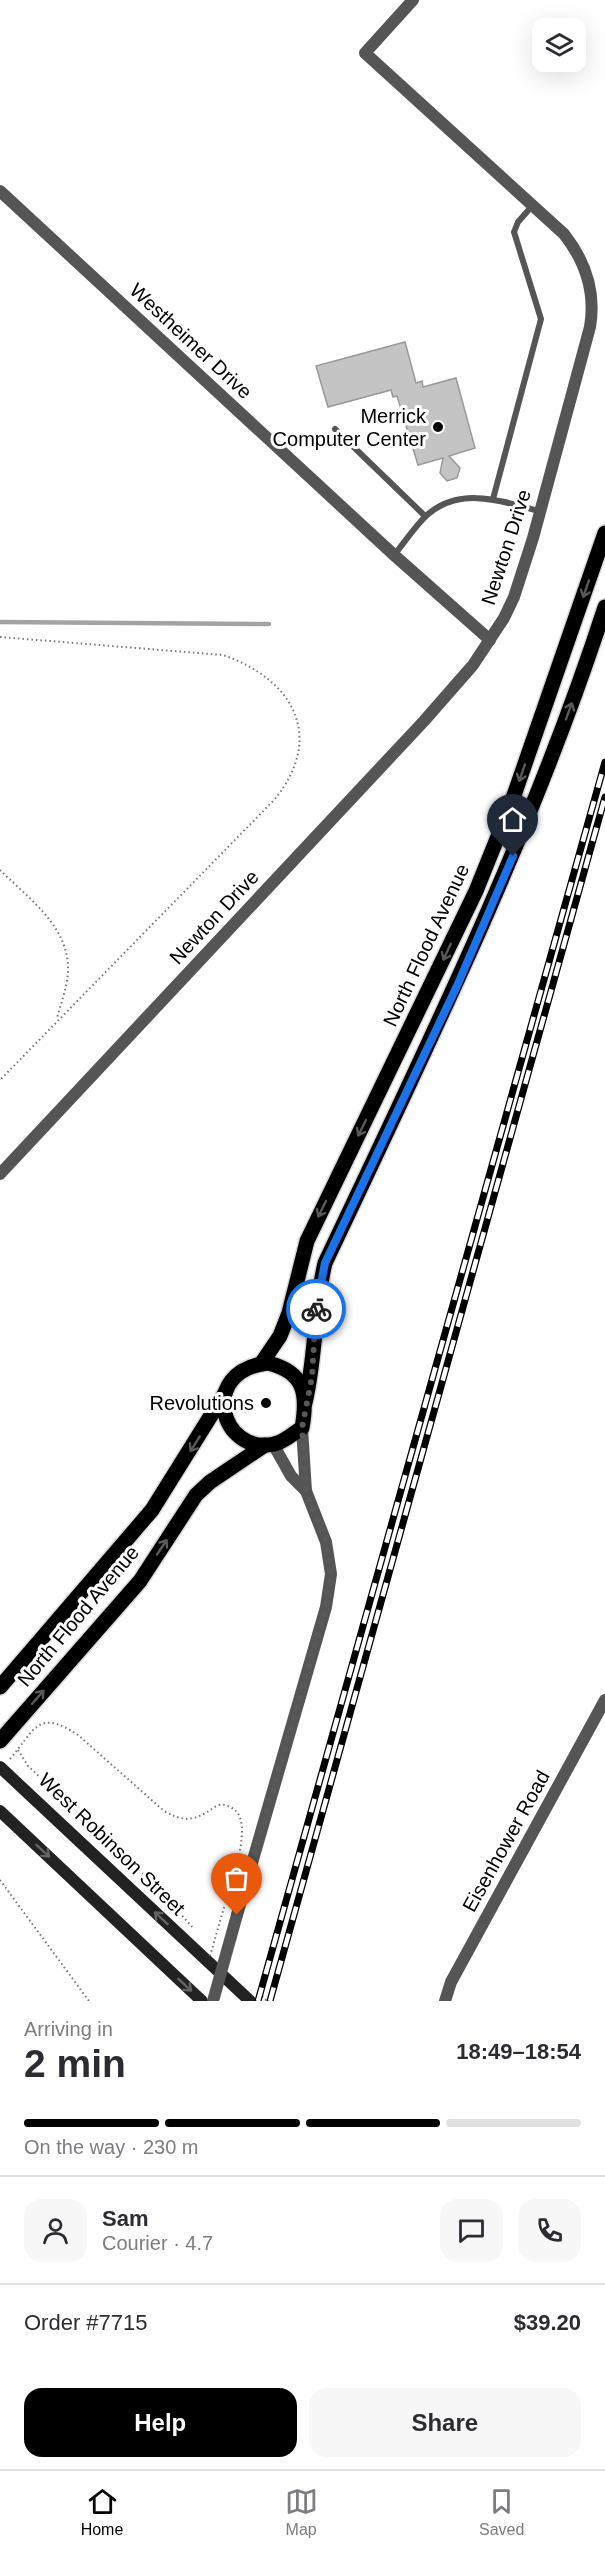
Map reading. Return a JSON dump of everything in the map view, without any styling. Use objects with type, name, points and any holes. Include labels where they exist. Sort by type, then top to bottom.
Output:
[{"type":"main road","name":"North Flood Avenue","points":[[261,1364],[280,1336],[289,1313],[307,1241],[480,880],[515,793],[605,533]]},
{"type":"main road","points":[[305,1403],[301,1384],[292,1374],[282,1366],[261,1364],[241,1370],[231,1380],[225,1393],[224,1407],[227,1421],[236,1433],[247,1441],[269,1444],[285,1440],[302,1428],[305,1403],[312,1377],[317,1298],[325,1263],[457,986],[499,888],[535,802],[605,607]]},
{"type":"main road","name":"North Flood Avenue","points":[[0,1687],[152,1510],[225,1393]]},
{"type":"main road","name":"North Flood Avenue","points":[[0,1741],[140,1581],[196,1495],[210,1482],[269,1444]]},
{"type":"main road","name":"West Robinson Street","points":[[0,1767],[254,1997]]},
{"type":"main road","points":[[0,1811],[202,2001]]},
{"type":"street","name":"Newton Drive","points":[[0,1174],[420,726],[473,665],[514,597],[590,327],[592,296],[586,269],[573,245],[534,204],[365,53],[413,0]]},
{"type":"street","name":"Westheimer Drive","points":[[0,191],[394,555],[490,640]]},
{"type":"street","points":[[213,2001],[328,1596],[331,1574],[326,1542],[306,1491],[302,1428]]},
{"type":"street","points":[[269,1444],[291,1476],[306,1491]]},
{"type":"street","name":"Eisenhower Road","points":[[445,2001],[451,1982],[605,1701]]},
{"type":"lane","points":[[494,499],[541,319],[514,232],[518,222],[534,204]]},
{"type":"lane","points":[[335,429],[425,516]]},
{"type":"lane","points":[[394,555],[425,516],[438,506],[456,499],[482,497],[539,511]]},
{"type":"path","points":[[0,637],[223,655],[257,670],[283,691],[296,713],[298,724],[298,745],[293,772],[275,799],[57,1018],[0,1080]]},
{"type":"path","points":[[0,870],[60,934],[68,974],[57,1018]]},
{"type":"path","points":[[196,1931],[154,1884],[28,1766],[18,1750],[42,1722],[64,1725],[164,1811],[179,1819],[195,1819],[217,1805],[226,1805],[236,1810],[243,1820],[243,1839],[210,1958]]},
{"type":"path","points":[[0,1880],[88,2001]]},
{"type":"path","points":[[207,1944],[219,1956]]},
{"type":"path","points":[[254,1997],[267,2001]]},
{"type":"building","name":"Merrick Computer Center","points":[[405,342],[416,383],[422,381],[423,387],[456,378],[475,448],[449,456],[460,468],[457,478],[447,481],[440,473],[443,458],[418,465],[397,396],[393,397],[391,390],[328,407],[316,366]]},
{"type":"waterway","points":[[0,622],[269,624]]},
{"type":"railway","points":[[258,2001],[605,762]]},
{"type":"railway","points":[[270,2001],[605,797]]},
{"type":"way so far","points":[[237,1915],[326,1607],[331,1574],[326,1542],[306,1491],[302,1428],[305,1403],[312,1377],[316,1309]]},
{"type":"place","name":"Merrick Computer Center","points":[[438,427]]},
{"type":"place","name":"Revolutions","points":[[266,1403]]},
{"type":"route","points":[[316,1309],[325,1263],[457,986],[513,856]]}]
